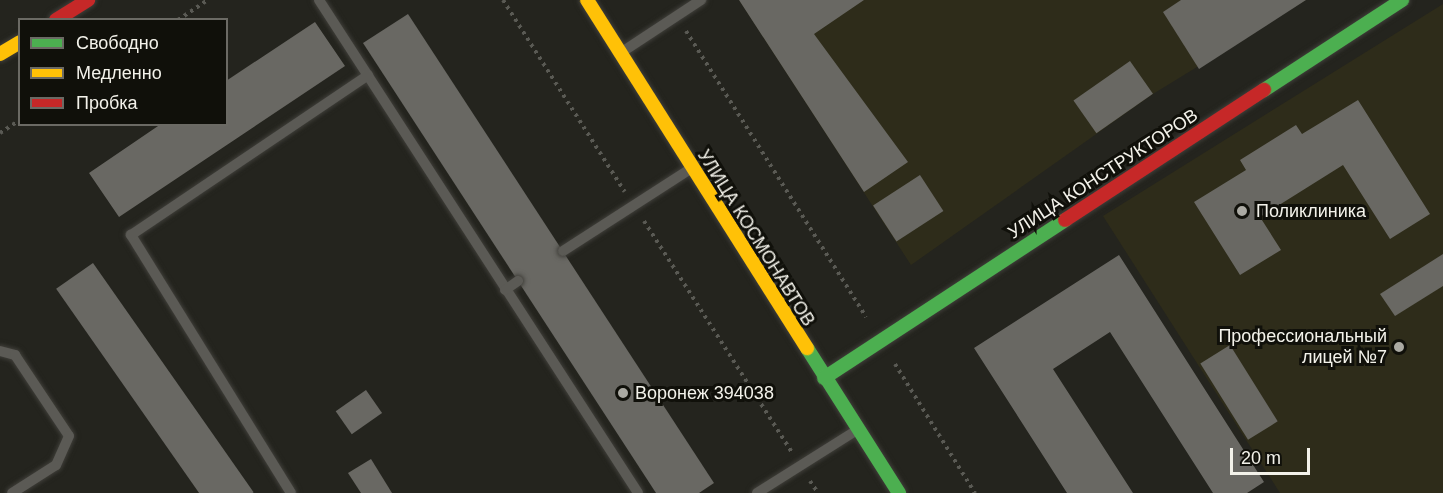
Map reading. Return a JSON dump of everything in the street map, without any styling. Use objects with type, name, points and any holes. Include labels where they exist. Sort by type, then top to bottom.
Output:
[{"type":"street","points":[[59,18],[88,0]]},
{"type":"street","name":"УЛИЦА КОСМОНАВТОВ","points":[[587,0],[691,169],[899,493]]},
{"type":"street","name":"УЛИЦА КОНСТРУКТОРОВ","points":[[824,378],[1402,0]]},
{"type":"street","points":[[0,54],[18,43]]},
{"type":"lane","points":[[319,0],[638,493]]},
{"type":"lane","points":[[620,54],[701,0]]},
{"type":"lane","points":[[291,493],[131,235],[368,75]]},
{"type":"lane","points":[[563,251],[633,204],[691,169]]},
{"type":"lane","points":[[505,290],[518,281]]},
{"type":"lane","points":[[0,351],[15,355],[69,436],[56,465],[12,493]]},
{"type":"lane","points":[[757,493],[858,430]]},
{"type":"path","points":[[181,18],[208,0]]},
{"type":"path","points":[[503,0],[818,493]]},
{"type":"path","points":[[677,16],[975,493]]},
{"type":"path","points":[[0,133],[18,121]]},
{"type":"shaded area","points":[[739,0],[1306,0],[1153,94],[911,265]]},
{"type":"shaded area","points":[[1443,4],[1443,493],[1280,493],[1103,216]]},
{"type":"building","points":[[739,0],[864,0],[814,34],[908,162],[864,192]]},
{"type":"building","points":[[1181,0],[1306,0],[1199,69],[1163,12]]},
{"type":"building","points":[[408,14],[714,483],[699,493],[656,493],[363,43]]},
{"type":"building","points":[[315,22],[345,66],[119,217],[89,173],[158,126],[228,126],[228,80]]},
{"type":"building","points":[[1130,61],[1153,94],[1096,133],[1073,101]]},
{"type":"building","points":[[1358,100],[1430,214],[1390,239],[1343,165],[1260,217],[1281,250],[1240,275],[1194,202],[1246,170],[1240,160],[1296,125],[1302,134]]},
{"type":"building","points":[[920,175],[943,211],[896,242],[873,205]]},
{"type":"building","points":[[1443,254],[1443,286],[1395,316],[1380,294]]},
{"type":"building","points":[[1119,255],[1264,482],[1247,493],[1213,493],[1110,332],[1053,369],[1133,493],[1067,493],[974,348]]},
{"type":"building","points":[[93,263],[254,492],[199,493],[56,289]]},
{"type":"building","points":[[1230,345],[1278,421],[1248,440],[1200,364]]},
{"type":"building","points":[[366,390],[382,413],[352,434],[336,411]]},
{"type":"building","points":[[371,459],[392,493],[361,493],[348,473]]},
{"type":"traffic: fast","points":[[1264,90],[1402,0]]},
{"type":"traffic: fast","points":[[824,378],[1065,220]]},
{"type":"traffic: fast","points":[[807,348],[899,493]]},
{"type":"traffic: slow","points":[[587,0],[807,348]]},
{"type":"traffic: slow","points":[[0,54],[18,43]]},
{"type":"traffic: jam","points":[[59,18],[88,0]]},
{"type":"traffic: jam","points":[[1065,220],[1264,90]]},
{"type":"place","name":"Поликлиника","points":[[1242,211]]},
{"type":"place","name":"Профессиональный лицей №7","points":[[1399,347]]},
{"type":"place","name":"Воронеж 394038","points":[[623,393]]}]
